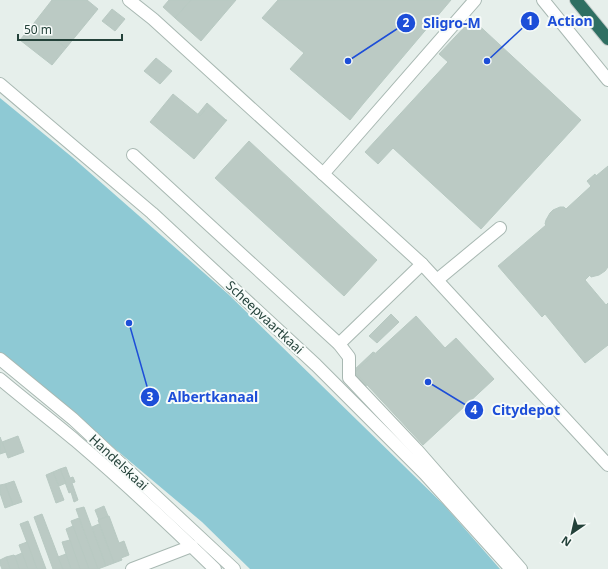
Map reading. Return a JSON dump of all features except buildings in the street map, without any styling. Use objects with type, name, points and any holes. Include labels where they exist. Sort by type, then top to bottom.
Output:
[{"type":"highway","points":[[576,0],[608,39]]},
{"type":"street","points":[[129,0],[153,19],[422,264],[608,465]]},
{"type":"street","points":[[323,174],[475,0]]},
{"type":"street","points":[[544,0],[608,80]]},
{"type":"street","name":"Scheepvaartkaai","points":[[0,84],[152,213],[316,365],[424,474],[511,569]]},
{"type":"street","points":[[133,155],[339,344],[349,357],[349,378],[417,450],[521,569]]},
{"type":"street","points":[[437,280],[500,228]]},
{"type":"street","points":[[339,344],[422,264]]},
{"type":"street","name":"Handelskaai","points":[[0,358],[73,419],[234,569]]},
{"type":"street","name":"Handelskaai","points":[[0,379],[75,441],[132,491],[215,569]]},
{"type":"street","points":[[132,569],[192,546]]},
{"type":"water","points":[[0,98],[72,157],[228,294],[444,505],[500,569],[250,569],[202,522],[0,352]]},
{"type":"place","name":"Sligro-M","points":[[348,61]]},
{"type":"place","name":"Action","points":[[487,61]]},
{"type":"place","name":"Albertkanaal","points":[[129,323]]},
{"type":"place","name":"Citydepot","points":[[428,382]]}]
